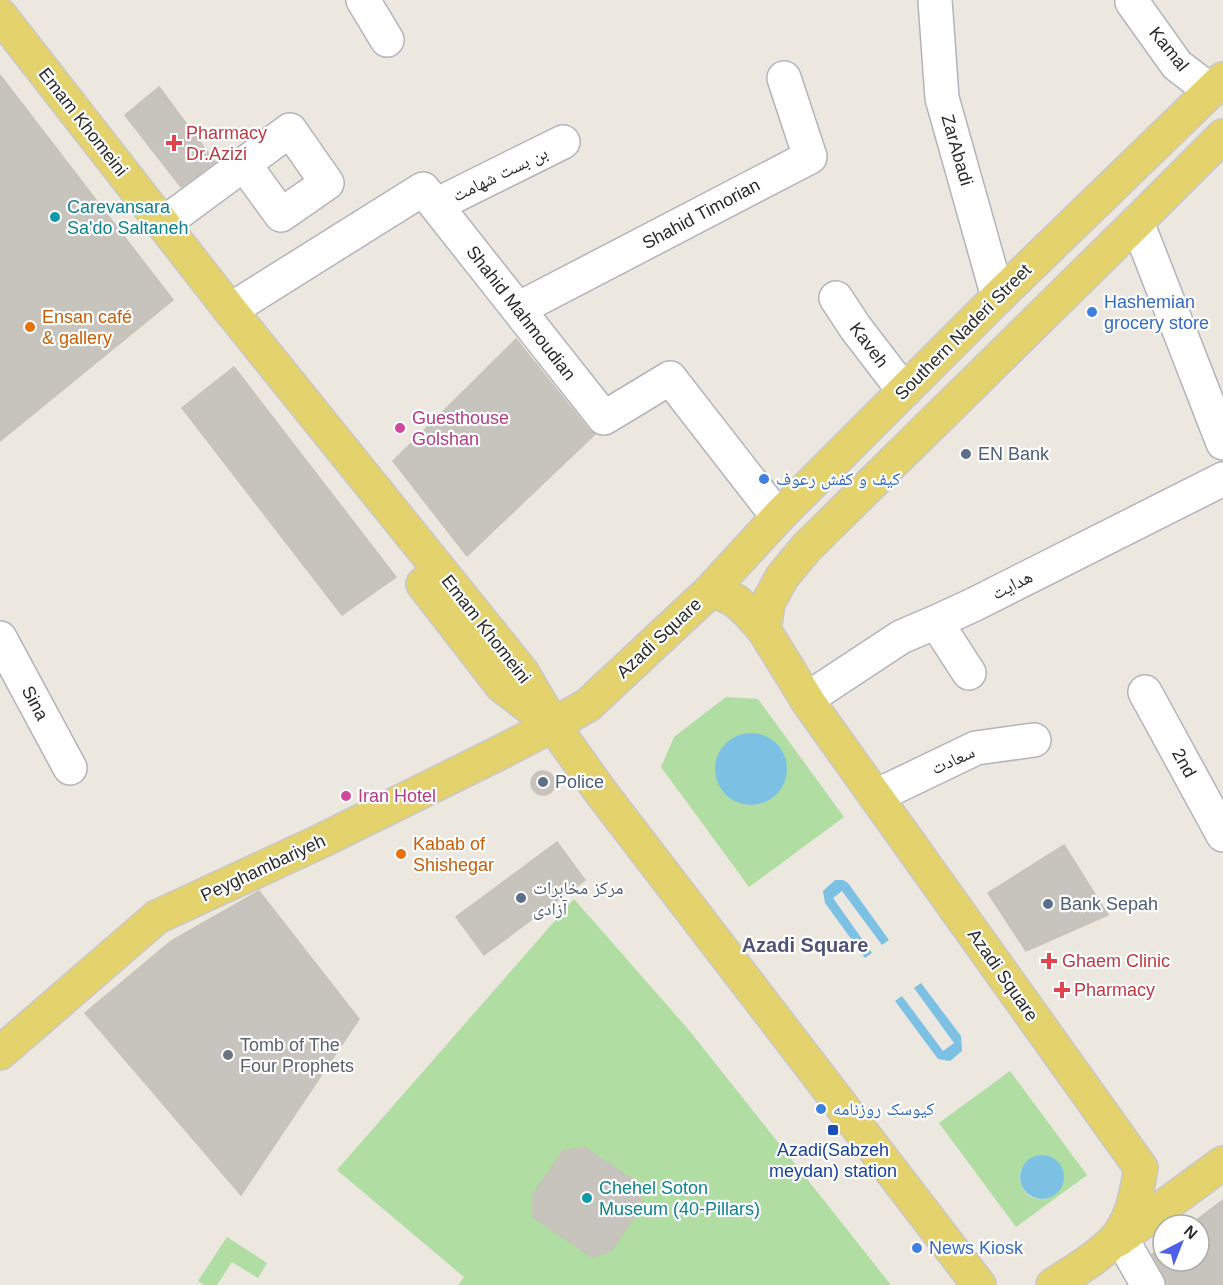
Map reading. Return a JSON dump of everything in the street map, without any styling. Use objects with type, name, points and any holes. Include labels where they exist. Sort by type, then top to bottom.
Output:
[{"type":"main road","name":"Emam Khomeini","points":[[0,15],[230,310],[522,672],[553,725]]},
{"type":"main road","name":"Emam Khomeini","points":[[0,41],[502,686],[553,725]]},
{"type":"main road","name":"Southern Naderi Street","points":[[721,579],[778,517],[998,297],[1217,85]]},
{"type":"main road","points":[[764,630],[768,603],[782,577],[807,547],[1223,136]]},
{"type":"main road","points":[[721,579],[734,578],[748,592],[755,595],[772,596]]},
{"type":"main road","name":"Azadi Square","points":[[553,725],[588,705],[721,579]]},
{"type":"main road","name":"Azadi Square","points":[[721,579],[724,595],[749,613],[764,630],[807,699],[1141,1168],[1131,1212],[1116,1241],[1053,1285]]},
{"type":"main road","name":"Peyghambariyeh","points":[[0,1053],[158,917],[321,841],[553,725]]},
{"type":"main road","points":[[553,725],[600,792],[979,1285]]},
{"type":"main road","points":[[1116,1241],[1223,1163]]},
{"type":"street","points":[[363,0],[387,40]]},
{"type":"street","name":"ZarAbadi","points":[[935,0],[942,98],[998,297]]},
{"type":"street","name":"Kamal","points":[[1132,2],[1177,65],[1217,85]]},
{"type":"street","name":"Shahid Timorian","points":[[518,309],[810,157],[784,78]]},
{"type":"street","name":"بن بست شهامت","points":[[436,205],[563,142]]},
{"type":"street","points":[[163,224],[244,164]]},
{"type":"street","name":"Shahid Mahmoudian","points":[[230,310],[423,189],[604,418],[670,378],[778,517]]},
{"type":"street","points":[[1137,222],[1223,443]]},
{"type":"street","name":"Kaveh","points":[[836,298],[904,392]]},
{"type":"street","name":"هدایت","points":[[807,699],[901,637],[936,622],[1223,479]]},
{"type":"street","points":[[936,622],[969,673]]},
{"type":"street","name":"Sina","points":[[0,638],[70,768]]},
{"type":"street","name":"2nd","points":[[1144,692],[1223,835]]},
{"type":"street","name":"سعادت","points":[[876,796],[976,748],[1034,740]]},
{"type":"street","points":[[1116,1241],[1148,1285]]},
{"type":"green space","points":[[726,697],[758,699],[844,817],[749,887],[661,767],[674,737]]},
{"type":"green space","points":[[574,899],[688,1029],[891,1285],[458,1285],[464,1277],[337,1170]]},
{"type":"green space","points":[[1010,1071],[1087,1175],[1016,1227],[939,1123]],"holes":[[[1040,1155],[1053,1159],[1059,1165],[1064,1178],[1046,1199],[1033,1198],[1022,1187],[1021,1170]]]},
{"type":"green space","points":[[227,1237],[267,1263],[258,1278],[232,1262],[217,1285],[204,1285],[198,1281]]},
{"type":"water","points":[[751,733],[771,739],[781,749],[787,769],[781,789],[771,799],[751,805],[731,799],[721,789],[715,769],[721,749],[731,739]]},
{"type":"water","points":[[835,880],[848,883],[889,940],[882,945],[842,891],[833,898],[872,953],[865,958],[825,903],[823,891]]},
{"type":"water","points":[[921,983],[961,1036],[962,1051],[950,1061],[938,1059],[895,1001],[902,996],[943,1051],[954,1043],[914,988]]},
{"type":"water","points":[[1042,1155],[1058,1161],[1064,1177],[1058,1193],[1042,1199],[1026,1193],[1020,1177],[1026,1161]]},
{"type":"building","name":"Carevansara Sa'do Saltaneh","points":[[0,75],[173,300],[0,441]]},
{"type":"building","name":"Pharmacy Dr.Azizi","points":[[159,87],[215,162],[181,187],[125,115]]},
{"type":"building","points":[[516,339],[589,430],[595,434],[467,556],[393,461]]},
{"type":"building","points":[[234,367],[396,577],[342,615],[182,408]]},
{"type":"building","name":"Police","points":[[543,771],[552,774],[555,783],[552,792],[543,795],[534,792],[531,783],[534,774]]},
{"type":"building","name":"مرکز مخابرات آزادی","points":[[557,842],[585,880],[484,955],[456,917]]},
{"type":"building","name":"Bank Sepah","points":[[1064,845],[1108,915],[1026,951],[988,893]]},
{"type":"building","name":"Tomb of The Four Prophets","points":[[259,891],[359,1019],[241,1195],[85,1013],[171,941]]},
{"type":"building","name":"Chehel Soton Museum (40-Pillars)","points":[[584,1147],[638,1183],[643,1203],[612,1250],[593,1258],[533,1217],[533,1194],[563,1151]]},
{"type":"building","points":[[1223,1200],[1223,1285],[1167,1285],[1162,1273],[1211,1273],[1211,1213],[1206,1213]]},
{"type":"place","name":"Pharmacy Dr.Azizi","points":[[174,143]]},
{"type":"place","name":"Carevansara Sa'do Saltaneh","points":[[55,217]]},
{"type":"place","name":"Hashemian grocery store","points":[[1092,312]]},
{"type":"place","name":"Ensan café & gallery","points":[[30,327]]},
{"type":"place","name":"Guesthouse Golshan","points":[[400,428]]},
{"type":"place","name":"EN Bank","points":[[966,454]]},
{"type":"place","name":"کیف و کفش رعوف","points":[[764,479]]},
{"type":"place","name":"Police","points":[[543,782]]},
{"type":"place","name":"Iran Hotel","points":[[346,796]]},
{"type":"place","name":"Kabab of Shishegar","points":[[401,854]]},
{"type":"place","name":"مرکز مخابرات آزادی","points":[[521,898]]},
{"type":"place","name":"Bank Sepah","points":[[1048,904]]},
{"type":"place","name":"Ghaem Clinic","points":[[1049,961]]},
{"type":"place","name":"Pharmacy","points":[[1062,990]]},
{"type":"place","name":"Tomb of The Four Prophets","points":[[228,1055]]},
{"type":"place","name":"کیوسک روزنامه","points":[[821,1109]]},
{"type":"place","name":"Azadi(Sabzeh meydan) station","points":[[833,1130]]},
{"type":"place","name":"Chehel Soton Museum (40-Pillars)","points":[[587,1198]]},
{"type":"place","name":"News Kiosk","points":[[917,1248]]},
{"type":"district","name":"Azadi Square","points":[[805,945]]}]
